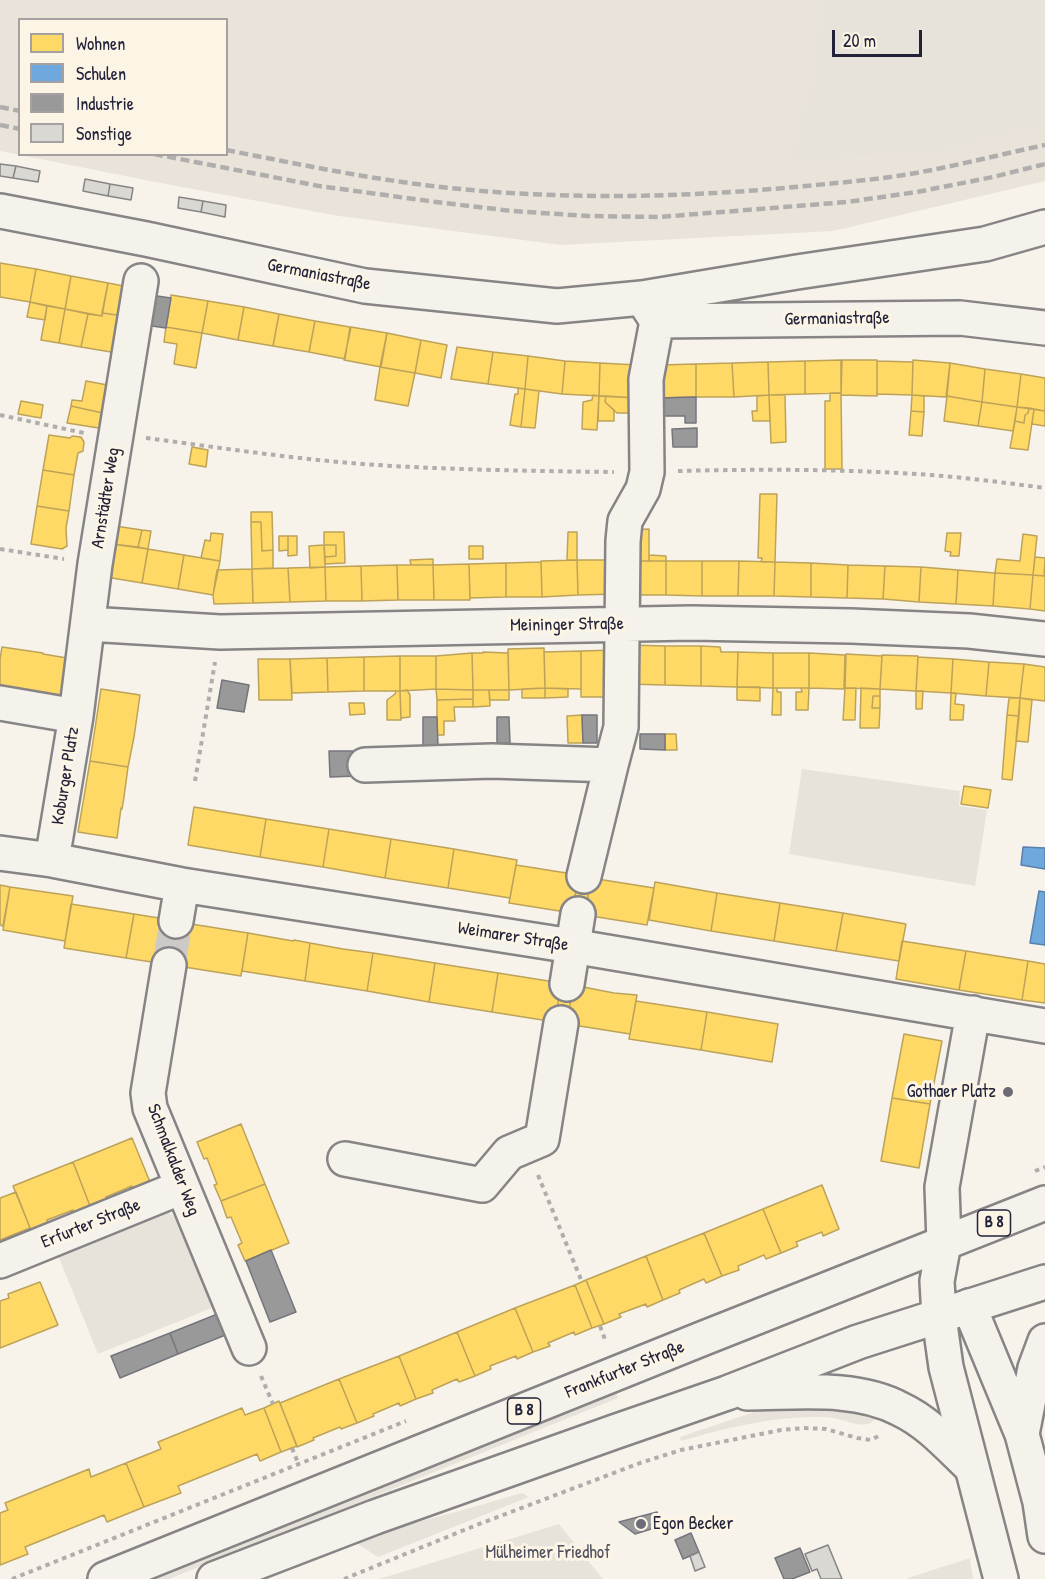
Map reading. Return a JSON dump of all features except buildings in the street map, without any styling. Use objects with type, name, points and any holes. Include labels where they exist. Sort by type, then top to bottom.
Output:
[{"type":"main road","name":"Germaniastraße","points":[[0,211],[146,239],[365,286],[557,306],[960,318],[1045,328]]},
{"type":"main road","name":"Germaniastraße","points":[[649,309],[797,272],[985,244],[1045,227]]},
{"type":"main road","name":"Arnstädter Weg","points":[[76,716],[95,564],[141,281]]},
{"type":"main road","points":[[584,876],[621,727],[623,541],[626,521],[643,489],[647,472],[646,379],[649,309]]},
{"type":"main road","name":"Meininger Straße","points":[[88,624],[220,632],[692,623],[851,626],[969,632],[1045,639]]},
{"type":"main road","name":"Koburger Platz","points":[[0,703],[76,716],[52,861]]},
{"type":"main road","points":[[365,765],[492,761],[611,765]]},
{"type":"main road","points":[[0,853],[52,861]]},
{"type":"main road","name":"Weimarer Straße","points":[[52,861],[182,885],[572,946],[973,1013]]},
{"type":"main road","points":[[176,921],[182,885]]},
{"type":"main road","points":[[567,984],[578,914]]},
{"type":"main road","name":"Schmalkalder Weg","points":[[169,965],[148,1093],[150,1108],[249,1348]]},
{"type":"main road","points":[[1001,1579],[946,1367],[937,1281],[944,1243],[942,1187],[973,1013],[1045,1026]]},
{"type":"main road","points":[[345,1160],[482,1185],[509,1153],[542,1139],[561,1023]]},
{"type":"main road","name":"Erfurter Straße","points":[[0,1261],[182,1187]]},
{"type":"main road","name":"Frankfurter Straße","points":[[105,1579],[1045,1203]]},
{"type":"main road","points":[[944,1243],[1023,1434],[1040,1502],[1045,1536]]},
{"type":"main road","points":[[214,1579],[375,1517],[727,1393],[858,1342],[1045,1282]]},
{"type":"main road","points":[[1023,1434],[1035,1368],[1045,1341]]},
{"type":"main road","points":[[727,1393],[853,1394],[878,1399],[902,1409],[934,1431],[971,1467]]},
{"type":"path","points":[[0,415],[115,437],[375,465],[452,469],[647,472],[772,469],[864,472],[931,475],[1045,488]]},
{"type":"path","points":[[0,549],[95,564]]},
{"type":"path","points":[[195,781],[220,632]]},
{"type":"path","points":[[542,1139],[537,1173],[582,1282]]},
{"type":"path","points":[[600,1326],[606,1342]]},
{"type":"path","points":[[344,1579],[474,1526],[640,1463],[681,1450],[758,1434],[804,1428],[826,1429],[872,1440],[887,1431],[902,1409]]},
{"type":"path","points":[[292,1448],[298,1463]]},
{"type":"shaded area","points":[[0,0],[1045,0],[1045,181],[833,231],[561,245],[339,216],[25,156],[228,156],[228,18],[18,18],[18,155],[0,151]]},
{"type":"green space","points":[[820,0],[1045,0],[1045,124],[953,149],[789,162],[816,66]]},
{"type":"green space","points":[[802,769],[960,791],[959,806],[987,810],[975,886],[789,854]]},
{"type":"green space","points":[[165,1211],[174,1216],[211,1304],[219,1305],[98,1354],[57,1253]]},
{"type":"green space","points":[[616,1392],[618,1398],[169,1579],[148,1579]]},
{"type":"green space","points":[[828,1403],[877,1417],[864,1425],[827,1417],[798,1417],[764,1421],[681,1441],[680,1437],[754,1412],[787,1406]]},
{"type":"green space","points":[[522,1493],[529,1497],[378,1557],[353,1541],[372,1534]]},
{"type":"green space","name":"Mülheimer Friedhof","points":[[559,1524],[603,1579],[379,1579]]},
{"type":"green space","points":[[970,1558],[973,1579],[905,1579]]},
{"type":"tunnel","points":[[169,965],[176,921]]},
{"type":"railway","points":[[0,107],[18,111]]},
{"type":"railway","points":[[0,125],[18,129]]},
{"type":"railway","points":[[228,150],[414,184],[530,194],[618,196],[751,191],[871,179],[932,170],[1045,145]]},
{"type":"railway","points":[[164,156],[319,186],[436,202],[512,211],[588,216],[659,217],[847,202],[917,192],[1045,164]]},
{"type":"place","name":"Gothaer Platz","points":[[1008,1092]]},
{"type":"place","name":"Egon Becker","points":[[641,1524]]}]
